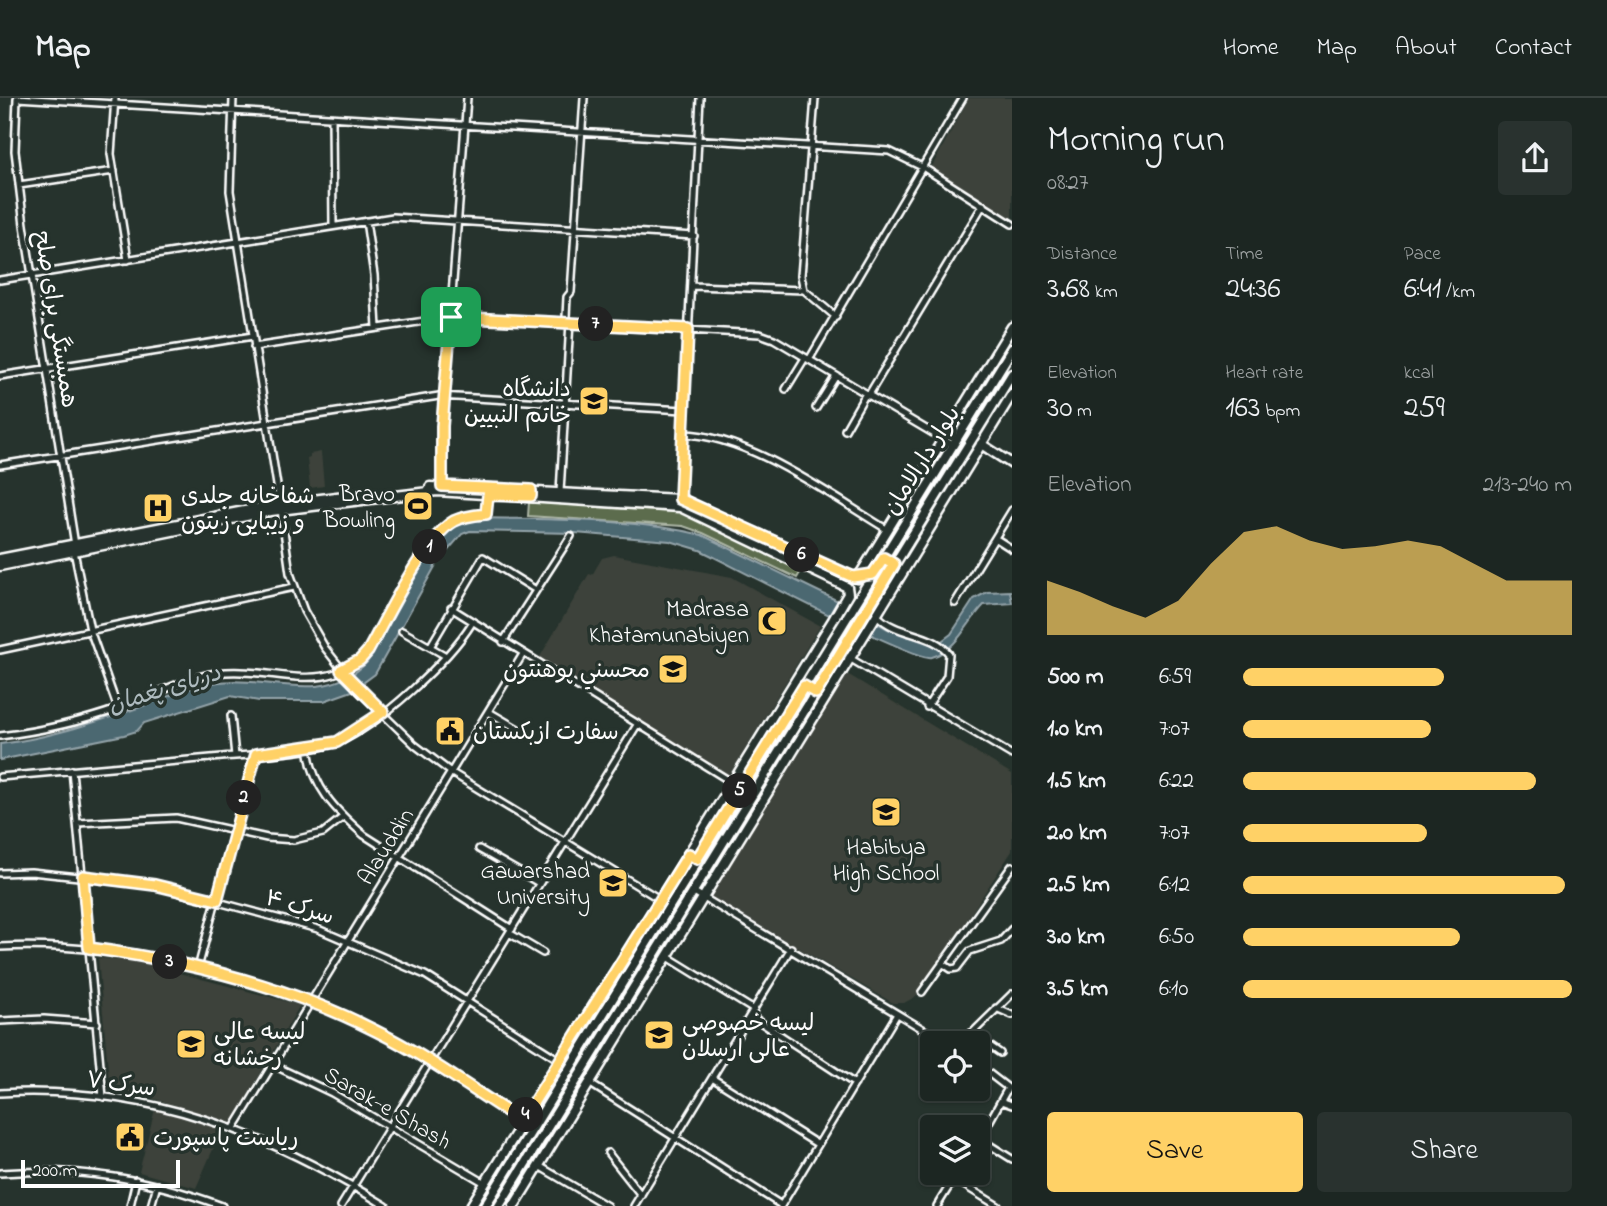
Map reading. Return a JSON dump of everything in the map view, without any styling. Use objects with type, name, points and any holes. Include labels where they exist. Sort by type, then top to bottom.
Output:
[{"type":"main road","points":[[858,578],[1012,327]]},
{"type":"main road","name":"بلوار دارالامان","points":[[829,646],[1012,349]]},
{"type":"main road","name":"بلوار دارالامان","points":[[841,653],[1012,374]]},
{"type":"main road","points":[[514,1206],[1012,394]]},
{"type":"main road","points":[[981,444],[1012,464]]},
{"type":"main road","points":[[0,566],[29,557],[280,507],[442,486],[666,505],[694,511],[845,584],[849,592],[844,601],[733,783],[693,857],[485,1206]]},
{"type":"main road","points":[[280,507],[416,493],[488,495],[560,492],[680,499],[858,578],[873,574]]},
{"type":"main road","points":[[0,559],[29,557]]},
{"type":"main road","points":[[884,558],[891,568]]},
{"type":"main road","points":[[471,1206],[661,900],[742,788],[829,646],[820,640]]},
{"type":"main road","points":[[499,1206],[841,653]]},
{"type":"main road","points":[[804,686],[816,693]]},
{"type":"street","points":[[17,98],[115,101],[232,113],[896,152],[1012,224]]},
{"type":"street","name":"همبستگی برای صلح","points":[[17,98],[15,151],[19,185],[75,548],[90,630],[118,709]]},
{"type":"street","points":[[233,98],[230,191],[237,241],[294,587],[316,633],[359,691],[415,745],[452,773],[661,900]]},
{"type":"street","points":[[442,486],[445,396],[467,98]]},
{"type":"street","points":[[560,492],[570,322],[566,317],[567,296],[571,292],[584,98]]},
{"type":"street","points":[[680,499],[700,98]]},
{"type":"street","points":[[815,98],[801,276],[804,290],[836,317]]},
{"type":"street","points":[[786,389],[836,317],[963,98]]},
{"type":"street","points":[[115,101],[111,153],[128,260]]},
{"type":"street","points":[[332,118],[333,226]]},
{"type":"street","points":[[19,185],[114,171]]},
{"type":"street","points":[[845,430],[983,205]]},
{"type":"street","points":[[0,280],[393,218],[694,236]]},
{"type":"street","points":[[366,221],[374,275],[377,328]]},
{"type":"street","points":[[692,286],[804,290]]},
{"type":"street","points":[[254,347],[451,317],[760,334],[774,339],[953,445]]},
{"type":"street","points":[[0,376],[253,336]]},
{"type":"street","points":[[816,408],[836,376]]},
{"type":"street","points":[[0,465],[445,396],[684,410]]},
{"type":"street","points":[[683,434],[703,434],[752,450],[888,530]]},
{"type":"street","points":[[0,736],[34,732],[118,709],[205,676],[226,672],[301,679],[342,671],[360,660],[368,651],[416,567],[439,534],[461,518],[486,514],[488,495]]},
{"type":"street","points":[[955,603],[1012,510]]},
{"type":"street","points":[[503,642],[571,536]]},
{"type":"street","points":[[995,538],[1012,549]]},
{"type":"street","points":[[430,647],[483,557],[536,590]]},
{"type":"street","points":[[0,650],[294,587]]},
{"type":"street","points":[[451,608],[742,788]]},
{"type":"street","points":[[875,618],[900,631],[939,643],[946,650],[951,659],[947,676],[927,707]]},
{"type":"street","points":[[0,777],[256,754],[337,742],[383,712],[446,656],[472,623]]},
{"type":"street","points":[[402,631],[446,656]]},
{"type":"street","points":[[841,653],[927,707],[1012,755]]},
{"type":"street","name":"Alauddin","points":[[234,1128],[523,654]]},
{"type":"street","points":[[489,712],[525,733]]},
{"type":"street","points":[[231,716],[234,756]]},
{"type":"street","points":[[341,1206],[637,725]]},
{"type":"street","points":[[308,747],[317,784],[343,817],[543,953]]},
{"type":"street","points":[[198,968],[256,754]]},
{"type":"street","points":[[72,770],[103,1097]]},
{"type":"street","points":[[77,823],[176,818],[267,838],[294,840],[323,833],[343,817]]},
{"type":"street","points":[[479,849],[539,883]]},
{"type":"street","points":[[922,992],[1012,866]]},
{"type":"street","name":"سرک ۴","points":[[0,873],[83,876],[155,885],[217,900],[349,941],[425,975],[561,1061]]},
{"type":"street","points":[[1006,877],[1012,882]]},
{"type":"street","points":[[694,892],[926,1031]]},
{"type":"street","points":[[942,963],[951,969],[957,968],[970,951],[1001,941],[1012,929]]},
{"type":"street","points":[[0,947],[89,948],[198,968],[312,1003],[377,1031],[522,1121]]},
{"type":"street","points":[[637,1205],[640,1195],[791,948]]},
{"type":"street","points":[[668,957],[855,1084]]},
{"type":"street","points":[[973,1031],[1012,994]]},
{"type":"street","points":[[996,1008],[1012,1015]]},
{"type":"street","points":[[589,1083],[781,1205],[897,1014]]},
{"type":"street","points":[[0,1021],[44,1019],[97,1023]]},
{"type":"street","points":[[990,1046],[1000,1053]]},
{"type":"street","name":"Sarak-e Shash","points":[[271,1064],[332,1093],[485,1183]]},
{"type":"street","points":[[990,1073],[1006,1084],[1007,1091],[990,1120]]},
{"type":"street","points":[[712,1078],[817,1144]]},
{"type":"street","name":"سرک ۷","points":[[0,1093],[103,1097],[146,1102],[234,1128],[291,1152],[386,1206]]},
{"type":"street","points":[[1001,1101],[1012,1105]]},
{"type":"street","points":[[990,1146],[1012,1159]]},
{"type":"street","points":[[608,1153],[640,1195]]},
{"type":"street","points":[[539,1167],[607,1206]]},
{"type":"street","points":[[0,1173],[92,1172],[156,1185],[222,1206]]},
{"type":"street","points":[[130,1206],[136,1180]]},
{"type":"street","points":[[151,1206],[156,1185]]},
{"type":"street","points":[[937,1206],[950,1185]]},
{"type":"street","points":[[964,1185],[998,1206]]},
{"type":"shaded area","points":[[969,98],[1012,98],[1012,219],[930,170]]},
{"type":"shaded area","points":[[321,452],[324,486],[310,488],[307,458],[310,454]]},
{"type":"shaded area","name":"محسني پوهنتون","points":[[614,555],[732,577],[820,626],[727,779],[538,660],[589,574],[592,575],[602,558]]},
{"type":"shaded area","name":"Habibya High School","points":[[844,672],[1012,774],[1012,851],[917,996],[904,1003],[893,1003],[709,896]]},
{"type":"shaded area","name":"لیسه عالی رخشانه","points":[[98,958],[134,961],[300,1005],[232,1123],[151,1098],[110,1091]]},
{"type":"shaded area","points":[[155,1109],[222,1129],[196,1188],[139,1172]]},
{"type":"green space","points":[[529,502],[688,513],[804,566],[797,578],[683,526],[528,516]]},
{"type":"water","points":[[480,518],[648,525],[702,535],[840,602],[888,629],[935,646],[951,634],[974,599],[987,592],[1010,591],[1012,603],[984,605],[949,648],[932,657],[893,644],[820,611],[700,550],[670,541],[575,533],[470,531],[462,534],[437,563],[375,674],[352,691],[324,701],[259,701],[230,696],[144,723],[137,731],[124,735],[0,760],[0,744],[78,727],[207,684],[238,681],[312,686],[329,684],[347,677],[372,656],[409,581],[431,548],[445,534],[461,524]]},
{"type":"place","name":"دانشگاه خاتم النبیین","points":[[594,401]]},
{"type":"place","name":"Bravo Bowling","points":[[418,506]]},
{"type":"place","name":"شفاخانه جلدی و زیبایی زیتون","points":[[158,508]]},
{"type":"place","name":"Madrasa Khatamunabiyen","points":[[772,621]]},
{"type":"place","name":"محسني پوهنتون","points":[[673,669]]},
{"type":"place","name":"سفارت ازبکستان","points":[[450,731]]},
{"type":"place","name":"Habibya High School","points":[[886,812]]},
{"type":"place","name":"Gawarshad University","points":[[613,883]]},
{"type":"place","name":"لیسه خصوصی عالی ارسلان","points":[[659,1035]]},
{"type":"place","name":"لیسه عالی رخشانه","points":[[191,1044]]},
{"type":"place","name":"ریاست پاسپورت","points":[[130,1137]]},
{"type":"route","points":[[451,317],[688,329],[680,499],[853,577],[873,574],[884,558],[894,564],[816,693],[804,686],[697,859],[689,854],[522,1121],[377,1031],[312,1003],[198,968],[89,948],[83,876],[155,885],[217,900],[256,754],[337,742],[383,712],[359,691],[341,670],[360,660],[368,651],[416,567],[449,524],[461,518],[486,514],[488,495],[531,496],[531,490],[442,486],[442,426],[451,317]]},
{"type":"water label","name":"دریای پغمان","points":[[164,688]]}]
